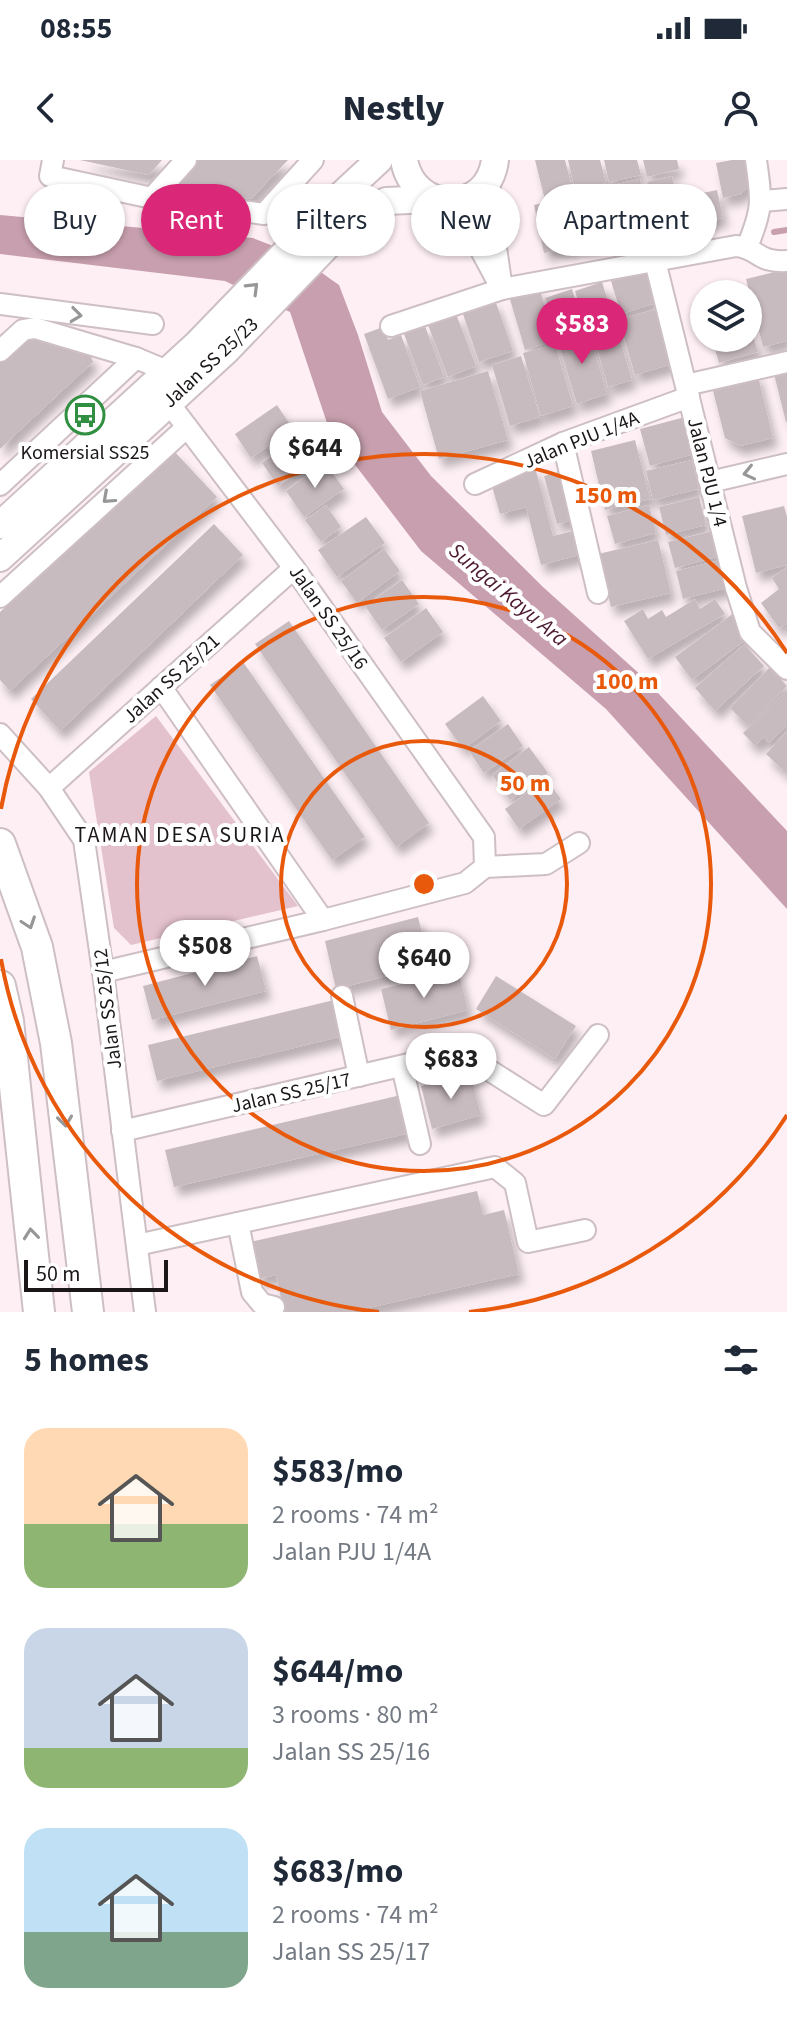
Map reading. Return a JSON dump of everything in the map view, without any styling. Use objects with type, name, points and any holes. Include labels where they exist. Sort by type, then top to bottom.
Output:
[{"type":"highway","points":[[0,844],[37,947],[56,1043],[88,1312]]},
{"type":"highway","points":[[0,986],[8,1021],[39,1312]]},
{"type":"main road","name":"Jalan SS 25/23","points":[[353,184],[379,160]]},
{"type":"main road","points":[[404,160],[414,184]]},
{"type":"main road","name":"Jalan SS 25/23","points":[[0,525],[295,256]]},
{"type":"main road","name":"Jalan SS 25/23","points":[[0,558],[225,352],[304,256]]},
{"type":"main road","points":[[168,402],[166,383],[169,370]]},
{"type":"street","points":[[53,160],[50,176],[141,196]]},
{"type":"street","points":[[165,184],[186,160]]},
{"type":"street","points":[[251,212],[264,214],[313,160]]},
{"type":"street","points":[[747,247],[762,201],[756,160]]},
{"type":"street","points":[[492,170],[492,220],[502,289]]},
{"type":"street","points":[[762,201],[787,199]]},
{"type":"street","points":[[391,326],[502,289],[736,246],[747,247],[760,258],[771,262],[787,261]]},
{"type":"street","points":[[480,256],[502,289]]},
{"type":"street","name":"Jalan PJU 1/4","points":[[655,261],[736,588],[750,632],[787,669]]},
{"type":"street","points":[[0,304],[153,324]]},
{"type":"street","name":"Jalan SS 25/23","points":[[0,351],[23,330],[35,328],[169,370]]},
{"type":"street","points":[[0,485],[136,358]]},
{"type":"street","name":"Jalan PJU 1/4A","points":[[475,484],[688,391],[787,362]]},
{"type":"street","name":"Jalan SS 25/16","points":[[168,402],[294,568],[484,837],[485,867]]},
{"type":"street","points":[[0,597],[187,427]]},
{"type":"street","points":[[563,443],[598,593]]},
{"type":"street","points":[[710,482],[787,464]]},
{"type":"street","name":"Jalan SS 25/21","points":[[49,788],[294,568]]},
{"type":"street","points":[[161,687],[323,920]]},
{"type":"street","name":"Jalan SS 25/12","points":[[0,734],[49,788],[84,840],[145,1312]]},
{"type":"street","points":[[103,972],[465,883],[485,867],[546,864],[579,843]]},
{"type":"street","points":[[342,996],[359,1076]]},
{"type":"street","name":"Jalan SS 25/17","points":[[122,1131],[443,1056],[467,1056],[544,1105],[598,1035]]},
{"type":"street","points":[[402,1066],[420,1144]]},
{"type":"street","points":[[137,1245],[495,1167],[515,1183],[528,1242],[585,1230]]},
{"type":"street","points":[[238,1223],[252,1292],[262,1304],[274,1307]]},
{"type":"shaded area","points":[[156,716],[298,906],[131,945],[114,928],[89,772]]},
{"type":"water","name":"Sungai Kayu Ara","points":[[0,215],[24,217],[24,256],[125,256],[125,226],[141,228],[141,256],[251,256],[253,238],[267,243],[267,256],[299,256],[339,285],[382,412],[431,476],[543,587],[643,677],[787,831],[787,909],[606,709],[421,551],[330,432],[290,312],[225,281],[0,254]]},
{"type":"building","points":[[80,160],[162,160],[149,175]]},
{"type":"building","points":[[184,160],[288,160],[251,199],[251,184],[163,183]]},
{"type":"building","points":[[535,160],[565,160],[571,184],[541,184]]},
{"type":"building","points":[[568,160],[600,160],[606,183],[574,184]]},
{"type":"building","points":[[604,160],[637,160],[641,175],[609,182]]},
{"type":"building","points":[[643,160],[677,160],[679,169],[647,177]]},
{"type":"building","points":[[747,160],[752,183],[741,194],[723,198],[716,163]]},
{"type":"building","points":[[672,176],[674,184],[647,184]]},
{"type":"building","points":[[640,179],[641,184],[618,184]]},
{"type":"building","points":[[717,190],[723,218],[717,219]]},
{"type":"building","points":[[787,269],[787,341],[763,347],[762,280],[746,279]]},
{"type":"building","points":[[646,270],[656,303],[621,314],[611,281]]},
{"type":"building","points":[[602,282],[613,317],[586,326],[575,291]]},
{"type":"building","points":[[539,287],[555,341],[525,350],[509,296]]},
{"type":"building","points":[[572,289],[584,327],[557,336],[545,298]]},
{"type":"building","points":[[495,300],[513,351],[479,362],[462,311]]},
{"type":"building","points":[[656,309],[672,364],[635,375],[619,320]]},
{"type":"building","points":[[456,314],[476,366],[448,377],[428,325]]},
{"type":"building","points":[[615,323],[632,380],[608,387],[592,330]]},
{"type":"building","points":[[425,326],[444,377],[423,385],[404,334]]},
{"type":"building","points":[[383,327],[388,340],[401,335],[420,387],[388,399],[364,334]]},
{"type":"building","points":[[588,329],[607,394],[577,404],[557,338]]},
{"type":"building","points":[[31,331],[41,342],[90,354],[93,362],[0,449],[0,360]]},
{"type":"building","points":[[555,344],[573,406],[541,416],[523,353]]},
{"type":"building","points":[[716,352],[758,352],[719,363]]},
{"type":"building","points":[[521,356],[540,417],[510,426],[492,365]]},
{"type":"building","points":[[787,362],[787,422],[786,422],[772,366]]},
{"type":"building","points":[[488,371],[508,440],[439,459],[420,391]]},
{"type":"building","points":[[757,372],[773,438],[740,446],[725,438],[711,383]]},
{"type":"building","points":[[277,405],[293,429],[251,458],[235,434]]},
{"type":"building","points":[[685,417],[694,454],[650,466],[640,429]]},
{"type":"building","points":[[300,435],[317,458],[278,486],[262,463]]},
{"type":"building","points":[[635,440],[650,499],[605,510],[591,451]]},
{"type":"building","points":[[173,450],[217,497],[10,691],[0,680],[0,612]]},
{"type":"building","points":[[692,460],[699,489],[653,500],[646,471]]},
{"type":"building","points":[[325,463],[344,489],[304,517],[286,491]]},
{"type":"building","points":[[535,467],[553,536],[581,529],[587,553],[541,565],[526,507],[500,514],[491,483],[518,476],[517,472]]},
{"type":"building","points":[[563,471],[576,519],[557,524],[544,476]]},
{"type":"building","points":[[699,497],[706,525],[666,535],[659,507]]},
{"type":"building","points":[[326,505],[341,527],[321,542],[305,520]]},
{"type":"building","points":[[649,505],[656,533],[615,544],[607,516]]},
{"type":"building","points":[[784,506],[787,517],[787,565],[756,573],[742,516]]},
{"type":"building","points":[[366,517],[385,543],[337,577],[318,550]]},
{"type":"building","points":[[214,524],[243,555],[60,731],[31,699]]},
{"type":"building","points":[[717,530],[724,555],[675,568],[668,542]]},
{"type":"building","points":[[658,540],[671,593],[611,607],[598,554]]},
{"type":"building","points":[[384,549],[400,571],[357,603],[341,581]]},
{"type":"building","points":[[724,559],[731,587],[683,599],[676,571]]},
{"type":"building","points":[[787,567],[787,623],[779,628],[761,603],[779,589],[772,578]]},
{"type":"building","points":[[402,580],[419,604],[382,630],[365,606]]},
{"type":"building","points":[[695,599],[700,609],[715,599],[725,614],[648,659],[624,621],[643,609],[648,619],[662,610],[666,617]]},
{"type":"building","points":[[426,608],[443,632],[401,662],[384,638]]},
{"type":"building","points":[[735,612],[752,635],[692,680],[675,657]]},
{"type":"building","points":[[289,621],[429,823],[396,847],[255,644]]},
{"type":"building","points":[[744,644],[764,666],[715,711],[695,688]]},
{"type":"building","points":[[243,662],[365,837],[332,860],[210,685]]},
{"type":"building","points":[[770,667],[787,686],[748,726],[730,708]]},
{"type":"building","points":[[787,690],[787,725],[769,743],[764,737],[755,746],[743,733]]},
{"type":"building","points":[[483,696],[501,721],[463,749],[445,724]]},
{"type":"building","points":[[508,724],[523,746],[484,773],[469,751]]},
{"type":"building","points":[[787,731],[787,774],[766,754]]},
{"type":"building","points":[[529,747],[548,773],[510,800],[492,775]]},
{"type":"building","points":[[546,779],[561,799],[519,829],[505,809]]},
{"type":"building","points":[[418,917],[430,965],[336,989],[325,941]]},
{"type":"building","points":[[257,956],[266,991],[152,1020],[143,986]]},
{"type":"building","points":[[458,970],[468,1010],[391,1030],[381,989]]},
{"type":"building","points":[[496,976],[576,1026],[555,1059],[476,1009]]},
{"type":"building","points":[[334,1000],[343,1036],[157,1081],[148,1045]]},
{"type":"building","points":[[470,1073],[481,1115],[432,1129],[421,1086]]},
{"type":"building","points":[[401,1095],[410,1133],[174,1187],[165,1150]]},
{"type":"building","points":[[477,1191],[483,1215],[504,1210],[519,1274],[350,1312],[284,1312],[276,1275],[258,1279],[250,1242]]},
{"type":"waterway","points":[[774,232],[787,230]]},
{"type":"place","name":"Komersial SS25","points":[[85,415]]},
{"type":"district","name":"TAMAN DESA SURIA","points":[[180,834]]}]
